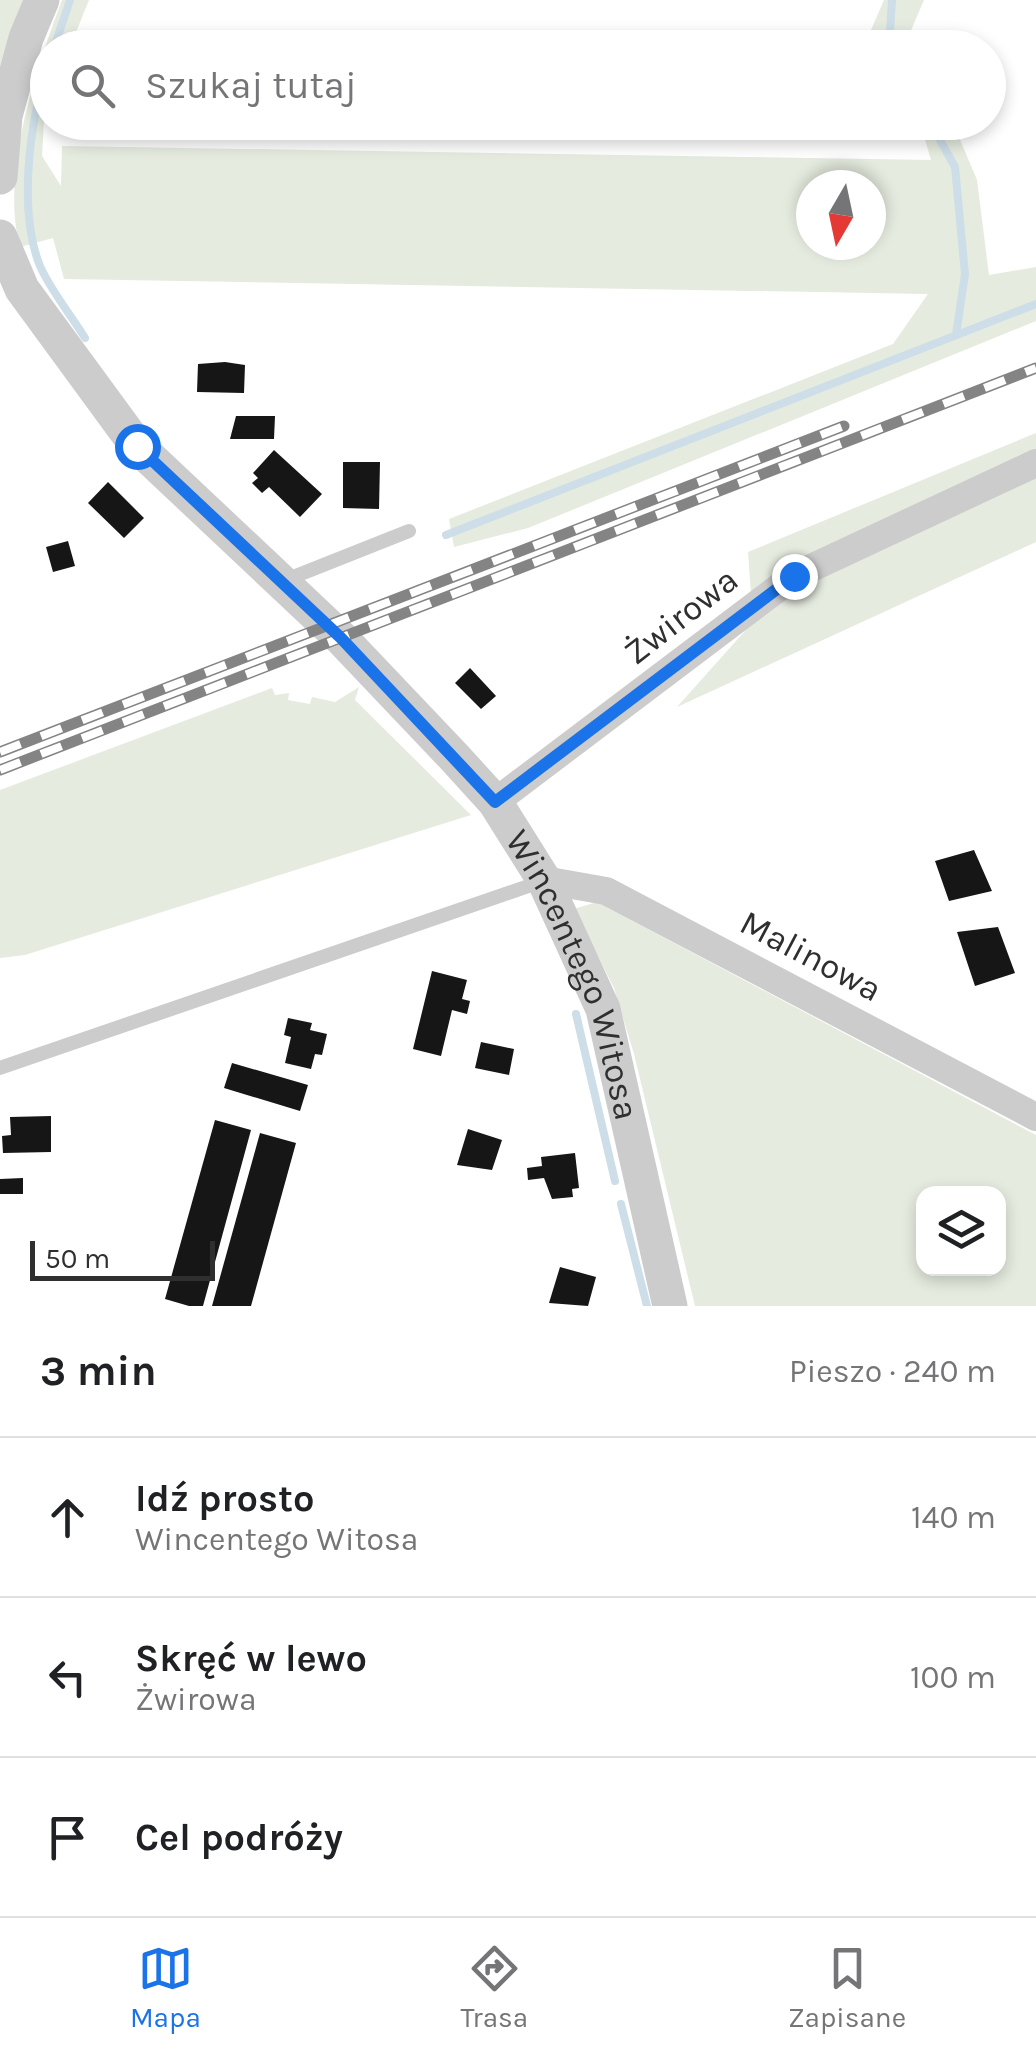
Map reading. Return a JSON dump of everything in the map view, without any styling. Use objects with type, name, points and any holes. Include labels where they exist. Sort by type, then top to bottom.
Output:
[{"type":"street","points":[[0,177],[5,116],[26,38],[42,0]]},
{"type":"street","name":"Wincentego Witosa","points":[[0,237],[22,288],[137,446],[282,582],[495,802],[544,880],[603,1009],[670,1306]]},
{"type":"street","name":"Żwirowa","points":[[495,802],[794,576],[1036,464]]},
{"type":"street","name":"Malinowa","points":[[544,880],[606,890],[1036,1117]]},
{"type":"lane","points":[[282,582],[408,531]]},
{"type":"lane","points":[[0,1068],[544,880]]},
{"type":"shaded area","points":[[0,0],[23,0],[0,75]]},
{"type":"shaded area","points":[[62,0],[89,0],[77,30],[51,30]]},
{"type":"shaded area","points":[[884,0],[924,0],[911,30],[871,30]]},
{"type":"shaded area","points":[[30,98],[30,140],[43,140],[42,156],[61,186],[62,146],[931,160],[925,140],[960,140],[977,180],[989,275],[1036,267],[1036,321],[528,528],[454,547],[449,519],[893,344],[928,294],[64,279],[53,238],[20,247],[14,187]]},
{"type":"shaded area","points":[[1036,433],[1036,542],[677,707],[753,622],[748,552]]},
{"type":"shaded area","points":[[359,687],[355,700],[471,815],[25,955],[0,958],[0,790],[272,688],[275,695],[289,693],[288,700],[310,704],[312,697],[335,702]]},
{"type":"shaded area","points":[[597,902],[1036,1135],[1036,1306],[695,1306],[634,1054],[614,988],[574,909]]},
{"type":"building","points":[[198,364],[245,365],[244,393],[197,392]]},
{"type":"building","points":[[236,416],[275,416],[274,439],[230,439]]},
{"type":"building","points":[[274,450],[322,494],[300,517],[269,487],[262,493],[252,483],[258,478],[253,473]]},
{"type":"building","points":[[343,462],[380,462],[379,509],[343,508]]},
{"type":"building","points":[[108,482],[144,518],[124,538],[88,503]]},
{"type":"building","points":[[68,541],[75,566],[53,572],[46,547]]},
{"type":"building","points":[[470,668],[496,696],[481,709],[455,683]]},
{"type":"building","points":[[974,850],[992,891],[949,901],[935,861]]},
{"type":"building","points":[[998,927],[1015,973],[975,986],[957,932]]},
{"type":"building","points":[[432,971],[467,980],[462,999],[470,1001],[467,1014],[452,1010],[441,1056],[413,1049]]},
{"type":"building","points":[[288,1018],[312,1023],[310,1030],[327,1034],[322,1055],[315,1054],[311,1069],[285,1063],[291,1037],[284,1035]]},
{"type":"building","points":[[481,1042],[514,1049],[509,1075],[475,1068]]},
{"type":"building","points":[[232,1063],[308,1085],[300,1111],[224,1088]]},
{"type":"building","points":[[51,1116],[51,1152],[3,1153],[2,1136],[11,1135],[10,1117]]},
{"type":"building","points":[[215,1120],[251,1130],[203,1306],[189,1306],[165,1299]]},
{"type":"building","points":[[468,1129],[502,1140],[492,1170],[457,1165]]},
{"type":"building","points":[[260,1133],[296,1143],[251,1306],[212,1306]]},
{"type":"building","points":[[575,1153],[579,1188],[572,1189],[573,1197],[552,1199],[544,1178],[528,1180],[527,1168],[542,1166],[541,1157]]},
{"type":"building","points":[[23,1178],[23,1194],[0,1194],[0,1179]]},
{"type":"building","points":[[560,1267],[596,1277],[588,1306],[549,1303]]},
{"type":"waterway","points":[[60,30],[70,0]]},
{"type":"waterway","points":[[890,30],[892,0]]},
{"type":"waterway","points":[[31,140],[28,194],[33,244],[55,294],[85,338]]},
{"type":"waterway","points":[[940,140],[955,167],[965,274],[956,335]]},
{"type":"waterway","points":[[446,535],[1036,304]]},
{"type":"waterway","points":[[576,1014],[615,1181]]},
{"type":"waterway","points":[[621,1204],[647,1306]]},
{"type":"railway","points":[[0,770],[1036,368]]},
{"type":"railway","points":[[0,752],[844,426]]},
{"type":"route","points":[[137,446],[341,638],[495,802],[534,777],[794,576]]}]
